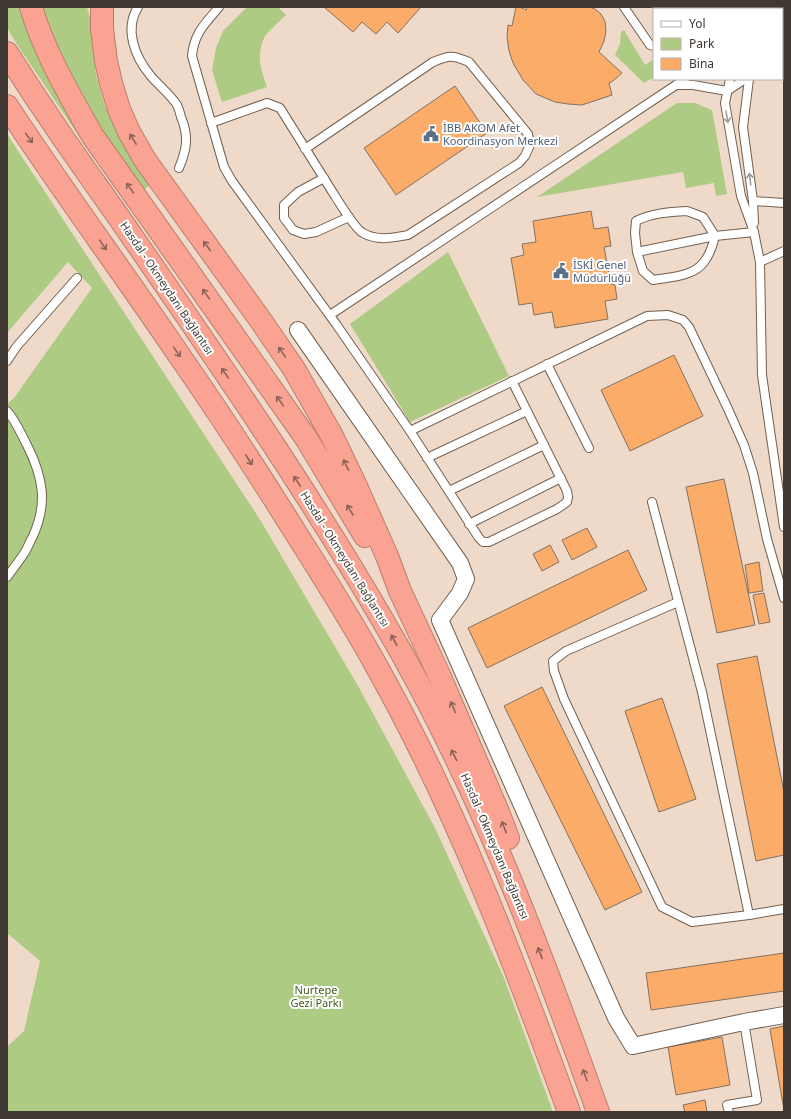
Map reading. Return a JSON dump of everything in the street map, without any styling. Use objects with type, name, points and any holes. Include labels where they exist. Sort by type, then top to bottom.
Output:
[{"type":"highway","points":[[31,7],[39,30],[62,83],[92,135],[306,438],[382,564],[400,591]]},
{"type":"highway","points":[[102,7],[102,29],[109,75],[119,108],[129,132],[145,160],[263,324],[302,383],[332,436],[355,484],[387,556],[400,591],[452,703],[506,830],[520,876],[526,919]]},
{"type":"highway","name":"Hasdal - Okmeydanı Bağlantısı","points":[[7,53],[48,116],[227,376],[305,494],[383,621],[431,708],[484,816],[576,1048],[598,1112]]},
{"type":"highway","points":[[7,106],[220,416],[320,572],[379,670],[441,791],[468,851],[506,943],[569,1112]]},
{"type":"street","points":[[298,330],[460,563],[466,579],[460,593],[440,620],[616,1018],[633,1046],[784,1015]]},
{"type":"lane","points":[[138,7],[135,11],[131,27],[133,43],[140,59],[150,74],[177,105],[184,125],[187,140],[184,156],[179,168]]},
{"type":"lane","points":[[219,7],[200,30],[193,45],[192,56],[224,167],[232,181],[330,315],[410,431],[469,524],[483,542],[489,542],[557,509],[567,502],[568,497],[561,478],[512,381]]},
{"type":"lane","points":[[624,7],[650,45],[653,46]]},
{"type":"lane","points":[[211,123],[267,103],[280,108],[305,149],[349,217],[361,232],[376,238],[392,238],[408,235],[518,163],[525,156],[530,145],[528,134],[469,62],[457,57],[445,56],[433,62],[305,149]]},
{"type":"lane","points":[[330,315],[684,80]]},
{"type":"lane","points":[[730,80],[725,103],[742,196],[754,232],[760,262],[762,375],[784,527]]},
{"type":"lane","points":[[676,85],[693,85],[727,91],[744,80]]},
{"type":"lane","points":[[750,80],[743,127],[753,201],[754,232]]},
{"type":"lane","points":[[324,178],[298,192],[284,205],[284,218],[293,230],[304,234],[316,232],[349,217]]},
{"type":"lane","points":[[753,201],[784,203]]},
{"type":"lane","points":[[687,211],[703,217],[715,236],[711,251],[704,263],[692,272],[653,280],[643,271],[637,252],[634,233],[636,221],[646,216],[687,211]]},
{"type":"lane","points":[[637,252],[715,236],[754,232]]},
{"type":"lane","points":[[760,262],[784,251]]},
{"type":"lane","points":[[7,361],[17,346],[77,278]]},
{"type":"lane","points":[[410,431],[647,316],[668,315],[683,320],[689,327],[744,445],[753,473],[767,538],[784,598]]},
{"type":"lane","points":[[547,364],[589,448]]},
{"type":"lane","points":[[7,411],[13,418],[31,452],[43,494],[42,511],[38,525],[26,551],[7,577]]},
{"type":"lane","points":[[427,458],[527,411]]},
{"type":"lane","points":[[449,491],[544,445]]},
{"type":"lane","points":[[469,524],[561,478]]},
{"type":"lane","points":[[652,502],[702,692],[749,915]]},
{"type":"lane","points":[[678,602],[566,651],[553,661],[554,672],[564,699],[662,907],[692,922],[784,909]]},
{"type":"lane","points":[[729,1112],[728,1105],[758,1100],[744,1022]]},
{"type":"green space","points":[[7,7],[87,7],[91,22],[96,75],[105,106],[120,135],[151,184],[144,190],[93,117],[95,155],[93,157],[7,28]]},
{"type":"green space","points":[[247,7],[278,7],[286,15],[264,38],[260,51],[260,63],[267,87],[222,102],[212,70],[216,48],[223,31]]},
{"type":"green space","points":[[624,30],[645,65],[653,60],[653,78],[644,83],[615,55],[620,44],[621,32]]},
{"type":"green space","points":[[677,103],[695,103],[712,110],[727,194],[716,196],[714,183],[686,188],[683,172],[537,197]]},
{"type":"green space","name":"Nurtepe Gezi Parkı","points":[[7,134],[259,518],[357,684],[435,828],[504,978],[553,1112],[7,1112],[7,1047],[24,1031],[40,961],[7,933],[7,404],[14,398],[92,288],[68,262],[7,333]]},
{"type":"green space","points":[[448,252],[509,376],[410,422],[350,324]]},
{"type":"building","points":[[324,7],[421,7],[398,33],[387,22],[376,34],[362,22],[353,32]]},
{"type":"building","points":[[516,7],[526,10],[527,7],[590,7],[601,14],[605,21],[606,32],[599,52],[622,73],[609,83],[612,95],[582,105],[555,102],[536,94],[523,80],[513,63],[509,51],[507,37],[508,25],[512,26]]},
{"type":"building","points":[[455,86],[487,133],[396,195],[364,148]]},
{"type":"building","name":"İSKİ Genel Müdürlüğü","points":[[591,211],[594,229],[608,227],[611,246],[604,247],[611,284],[615,285],[617,299],[605,301],[608,319],[555,328],[552,312],[534,315],[532,303],[519,305],[511,258],[524,255],[522,244],[536,242],[533,221]]},
{"type":"building","points":[[674,355],[703,416],[630,451],[601,390]]},
{"type":"building","points":[[724,479],[755,625],[717,633],[686,487]]},
{"type":"building","points":[[587,528],[597,547],[572,560],[562,540]]},
{"type":"building","points":[[550,545],[559,562],[542,571],[533,554]]},
{"type":"building","points":[[628,550],[647,590],[487,668],[468,628]]},
{"type":"building","points":[[759,562],[763,591],[749,593],[745,565]]},
{"type":"building","points":[[764,593],[770,622],[759,624],[753,595]]},
{"type":"building","points":[[757,656],[784,792],[784,855],[756,861],[717,664]]},
{"type":"building","points":[[542,687],[642,892],[605,910],[504,706]]},
{"type":"building","points":[[662,698],[696,799],[659,812],[625,711]]},
{"type":"building","points":[[784,953],[784,991],[651,1010],[646,973]]},
{"type":"building","points":[[784,1026],[784,1110],[770,1029]]},
{"type":"building","points":[[722,1037],[730,1085],[676,1095],[668,1047]]},
{"type":"building","points":[[705,1100],[707,1112],[685,1112],[683,1105]]},
{"type":"place","name":"İBB AKOM Afet Koordinasyon Merkezi","points":[[431,134]]},
{"type":"place","name":"İSKİ Genel Müdürlüğü","points":[[561,271]]}]
